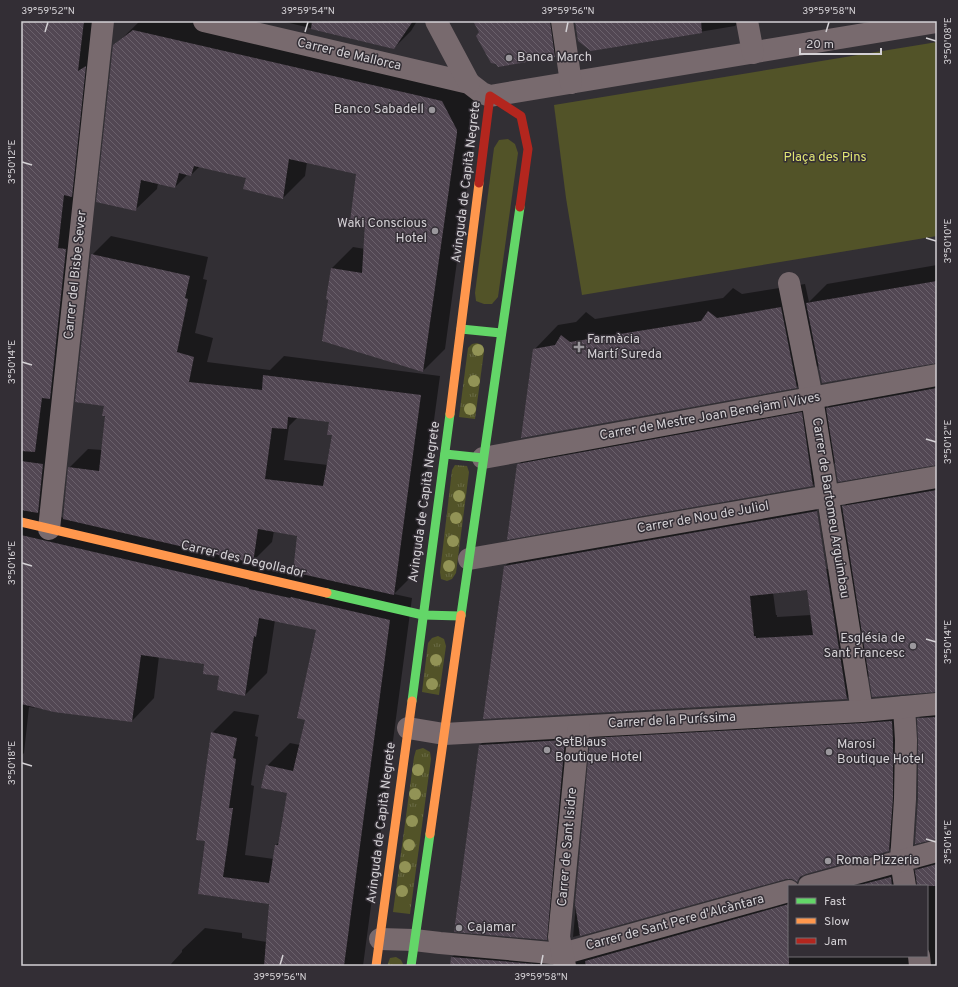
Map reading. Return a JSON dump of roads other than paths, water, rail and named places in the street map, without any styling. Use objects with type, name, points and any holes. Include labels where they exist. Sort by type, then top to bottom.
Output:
[{"type":"street","name":"Carrer del Bisbe Sever","points":[[49,529],[103,21]]},
{"type":"street","name":"Carrer de Mallorca","points":[[204,21],[469,83],[482,93],[490,96]]},
{"type":"street","points":[[436,21],[469,83]]},
{"type":"street","points":[[562,21],[571,83]]},
{"type":"street","points":[[747,21],[753,53]]},
{"type":"street","points":[[490,96],[937,22]]},
{"type":"street","name":"Avinguda de Capità Negrete","points":[[376,966],[461,329],[490,96],[521,116],[528,149],[411,966]]},
{"type":"street","name":"Carrer de Bartomeu Arguimbau","points":[[789,283],[812,398],[862,711]]},
{"type":"street","points":[[461,329],[501,333]]},
{"type":"street","name":"Carrer de Mestre Joan Benejam i Vives","points":[[483,458],[937,376]]},
{"type":"street","points":[[444,454],[483,458]]},
{"type":"street","name":"Carrer de Nou de Juliol","points":[[469,559],[937,477]]},
{"type":"street","name":"Carrer des Degollador","points":[[21,522],[423,615],[461,616]]},
{"type":"street","name":"Carrer de la Puríssima","points":[[408,728],[444,734],[862,711],[937,704]]},
{"type":"street","points":[[904,707],[906,748],[901,861],[905,885]]},
{"type":"street","name":"Carrer de Sant Isidre","points":[[563,960],[559,937],[579,727]]},
{"type":"street","points":[[813,885],[937,850]]},
{"type":"street","name":"Carrer de Sant Pere d'Alcàntara","points":[[563,960],[788,892]]},
{"type":"street","points":[[380,939],[414,940],[563,960]]},
{"type":"place","name":"Banca March","points":[[509,58]]},
{"type":"place","name":"Banco Sabadell","points":[[432,110]]},
{"type":"place","name":"Waki Conscious Hotel","points":[[435,231]]},
{"type":"place","name":"Farmàcia Martí Sureda","points":[[579,347]]},
{"type":"place","name":"Església de Sant Francesc","points":[[913,646]]},
{"type":"place","name":"SetBlaus Boutique Hotel","points":[[547,750]]},
{"type":"place","name":"Marosi Boutique Hotel","points":[[829,752]]},
{"type":"place","name":"Roma Pizzeria","points":[[828,861]]},
{"type":"place","name":"Cajamar","points":[[459,928]]},
{"type":"park label","name":"Plaça des Pins","points":[[825,158]]}]
